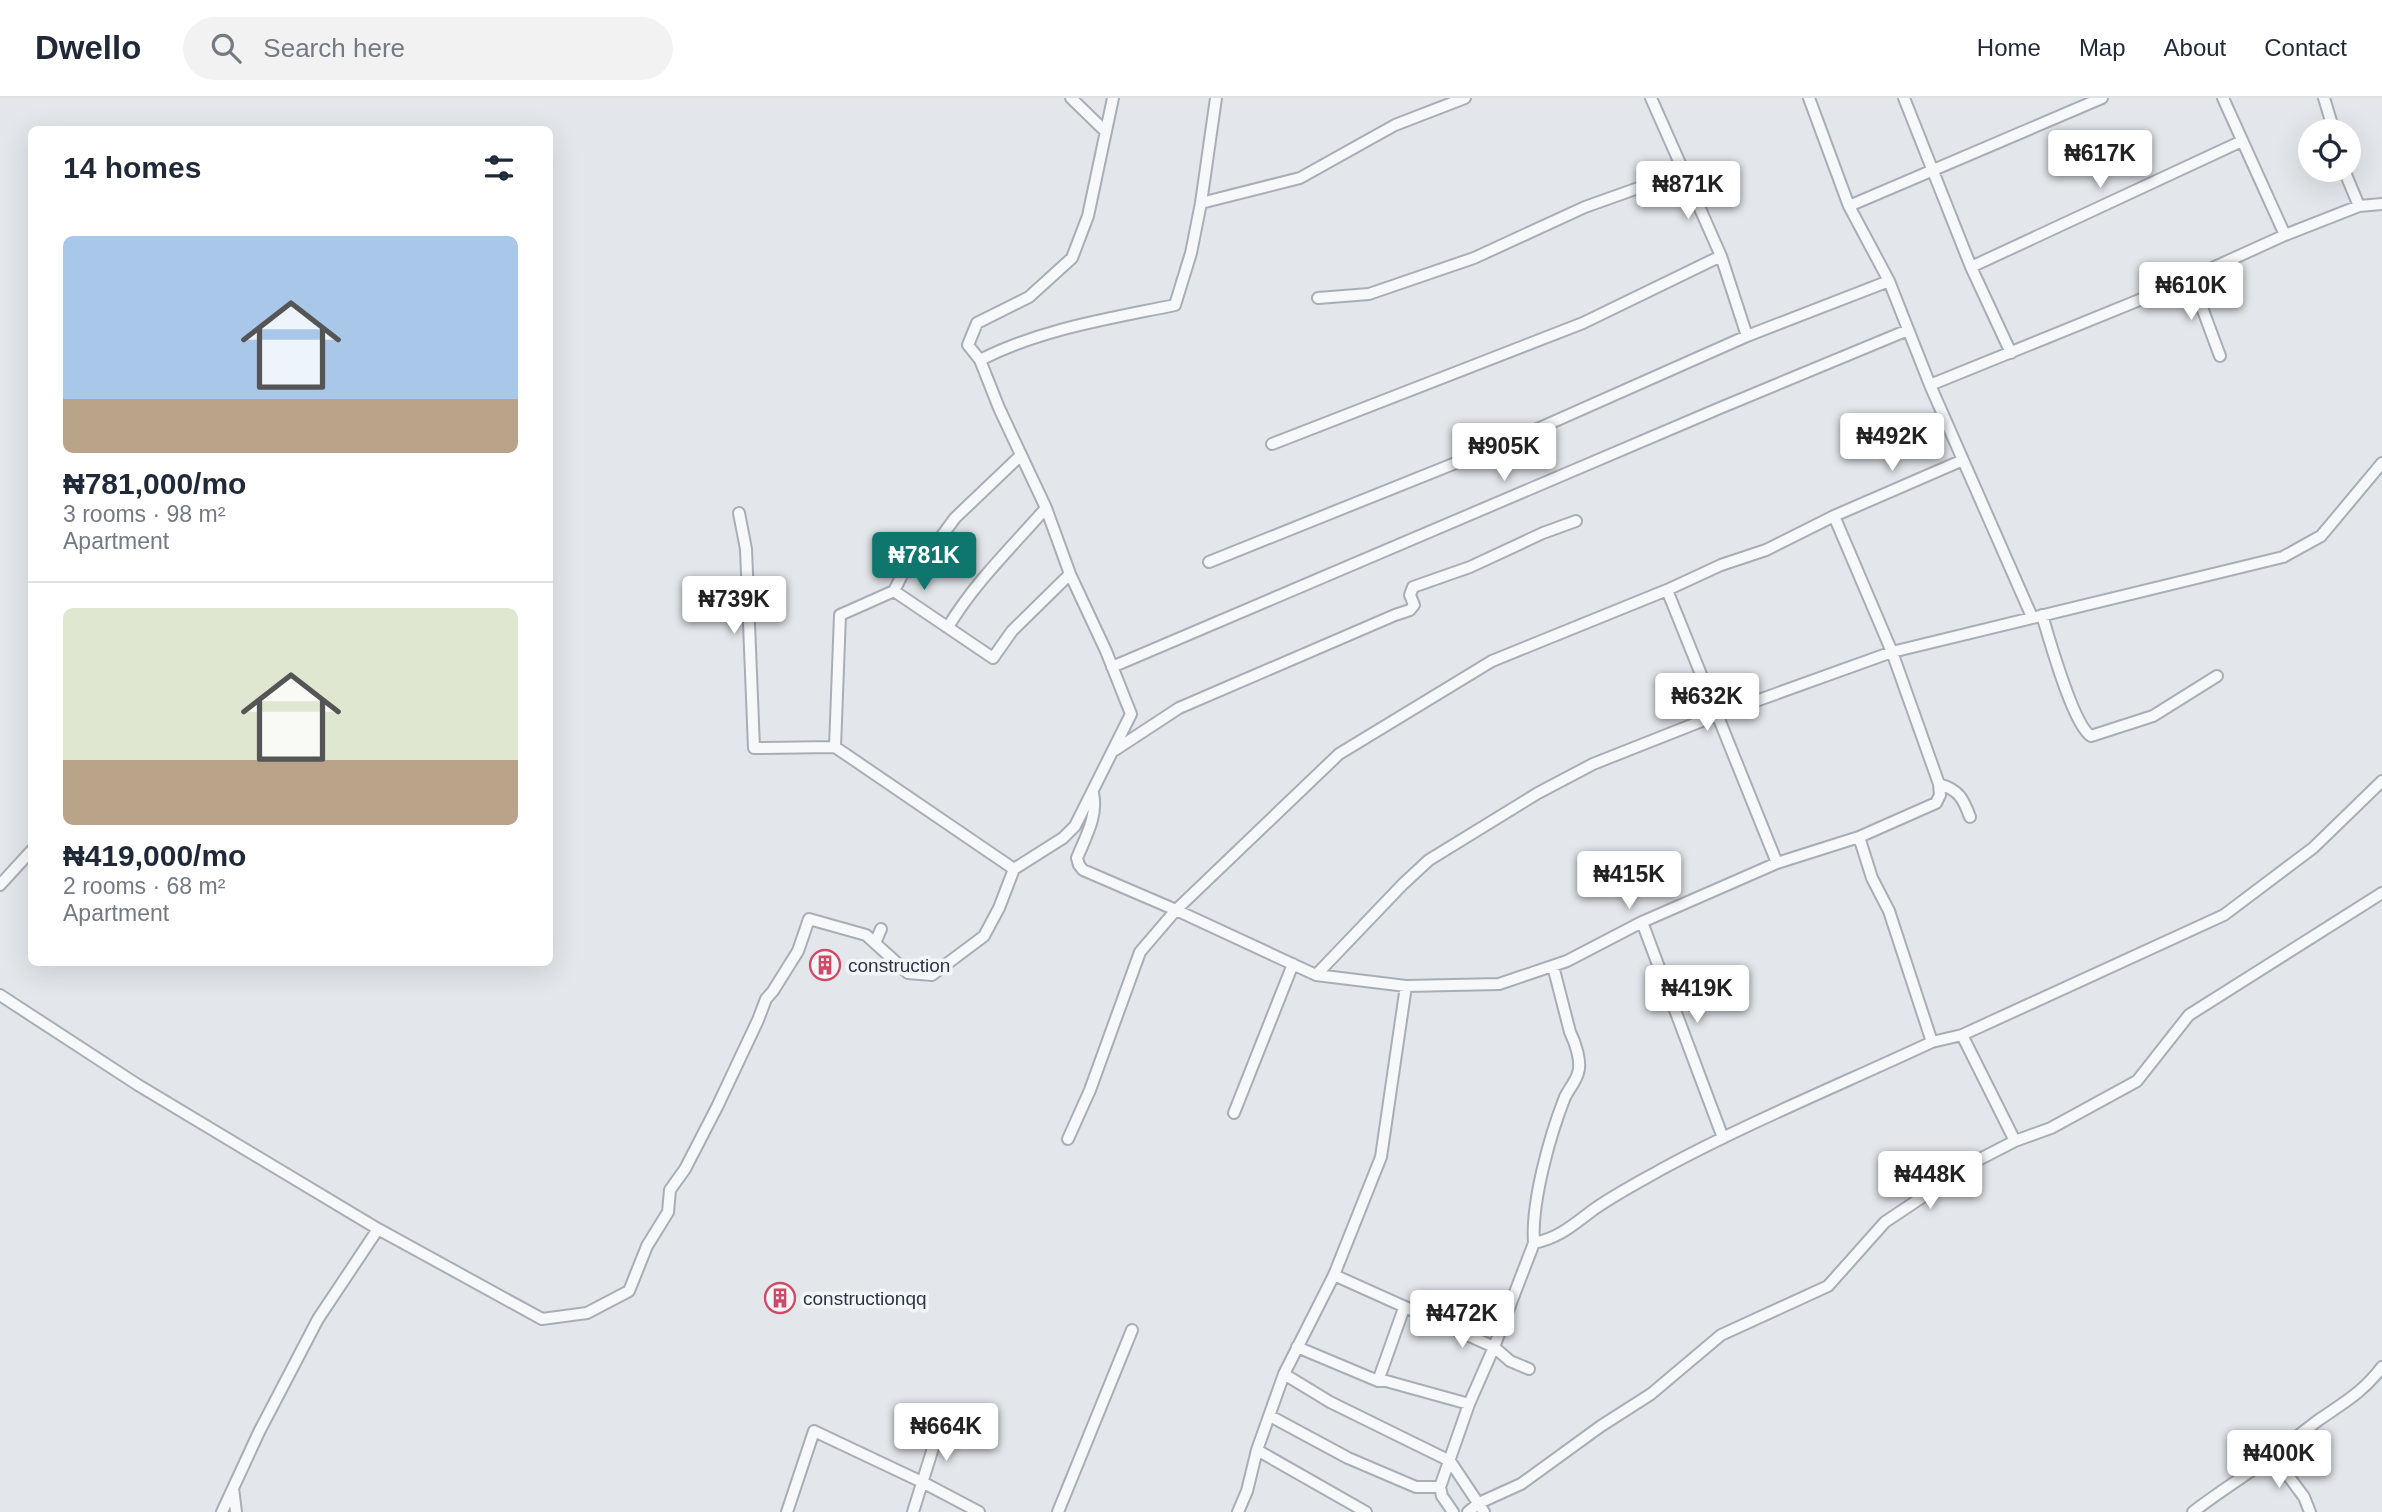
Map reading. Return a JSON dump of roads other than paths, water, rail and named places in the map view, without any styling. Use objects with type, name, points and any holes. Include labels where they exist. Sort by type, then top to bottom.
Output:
[{"type":"street","points":[[1071,98],[1105,131]]},
{"type":"street","points":[[0,995],[138,1085],[378,1229],[542,1319],[587,1313],[629,1291],[647,1246],[668,1212],[670,1190],[685,1169],[712,1118],[766,999],[798,951],[809,919],[866,935],[908,973],[932,975],[984,936],[999,908],[1014,869],[1063,838],[1075,826],[1131,714],[1070,574],[1046,508],[980,360],[968,345],[977,323],[1028,297],[1072,258],[1088,216],[1113,98]]},
{"type":"street","points":[[980,360],[1036,335],[1175,305],[1191,254],[1216,98]]},
{"type":"street","points":[[1426,113],[1435,98]]},
{"type":"street","points":[[1201,203],[1300,178],[1395,125],[1465,98]]},
{"type":"street","points":[[1651,98],[1721,256],[1747,336]]},
{"type":"street","points":[[1809,98],[1849,206],[1889,281],[1963,460],[2056,659],[2081,727],[2091,736],[2153,716],[2217,677]]},
{"type":"street","points":[[1904,98],[1971,267],[2011,352]]},
{"type":"street","points":[[1849,206],[2102,98]]},
{"type":"street","points":[[2224,98],[2284,235]]},
{"type":"street","points":[[2324,98],[2330,119]]},
{"type":"street","points":[[1971,267],[2242,141]]},
{"type":"street","points":[[1318,299],[1369,294],[1474,258],[1585,207],[1683,172]]},
{"type":"street","points":[[2349,182],[2359,206]]},
{"type":"street","points":[[1930,385],[2191,278],[2284,235],[2359,206],[2382,204]]},
{"type":"street","points":[[1272,444],[1583,323],[1721,256]]},
{"type":"street","points":[[2191,278],[2220,356]]},
{"type":"street","points":[[1209,562],[1508,442],[1747,336],[1889,281]]},
{"type":"street","points":[[1112,667],[1908,330]]},
{"type":"street","points":[[835,747],[840,615],[894,592],[905,569],[930,552],[955,518],[1021,455]]},
{"type":"street","points":[[1069,1139],[1090,1090],[1140,952],[1176,910],[1339,754],[1492,662],[1721,565],[1766,550],[1834,516],[1963,460]]},
{"type":"street","points":[[1316,975],[1429,860],[1538,793],[1593,764],[1717,715],[1892,652],[2283,557],[2321,536],[2382,463]]},
{"type":"street","points":[[948,627],[962,603],[987,572],[1046,508]]},
{"type":"street","points":[[739,513],[748,573],[753,745],[758,748],[835,747],[1014,869]]},
{"type":"street","points":[[1093,793],[1094,816],[1077,858],[1083,870],[1316,975],[1406,986],[1499,984],[1567,961],[1642,922],[1777,863],[1859,837],[1936,803],[1940,795],[1939,784],[1892,652],[1834,516]]},
{"type":"street","points":[[1112,751],[1179,709],[1410,610],[1413,605],[1410,595],[1413,587],[1470,567],[1543,533],[1576,521]]},
{"type":"street","points":[[894,592],[993,658],[1012,631],[1070,574]]},
{"type":"street","points":[[1667,590],[1777,863]]},
{"type":"street","points":[[1534,1243],[1550,1240],[1572,1228],[1594,1209],[1646,1178],[1723,1138],[1932,1042],[1962,1035],[2224,915],[2313,848],[2382,781]]},
{"type":"street","points":[[1939,784],[1952,788],[1962,796],[1969,817]]},
{"type":"street","points":[[1859,837],[1872,878],[1889,911],[1932,1042]]},
{"type":"street","points":[[0,885],[28,854]]},
{"type":"street","points":[[1468,1512],[1482,1507],[1521,1484],[1601,1426],[1651,1394],[1721,1335],[1828,1286],[1885,1222],[1978,1160],[2015,1141],[2051,1128],[2137,1081],[2189,1015],[2382,893]]},
{"type":"street","points":[[1642,922],[1723,1138]]},
{"type":"street","points":[[874,943],[881,929]]},
{"type":"street","points":[[1234,1113],[1293,964]]},
{"type":"street","points":[[1453,1512],[1442,1496],[1440,1487],[1469,1404],[1494,1348],[1534,1243],[1532,1227],[1548,1146],[1566,1094],[1579,1071],[1575,1042],[1553,966]]},
{"type":"street","points":[[1238,1512],[1284,1374],[1334,1275],[1381,1157],[1406,986]]},
{"type":"street","points":[[1962,1035],[2015,1141]]},
{"type":"street","points":[[222,1512],[318,1319],[378,1229]]},
{"type":"street","points":[[1334,1275],[1494,1348],[1510,1361],[1529,1369]]},
{"type":"street","points":[[1378,1381],[1404,1308]]},
{"type":"street","points":[[1058,1512],[1132,1330]]},
{"type":"street","points":[[1297,1348],[1378,1381],[1469,1404]]},
{"type":"street","points":[[2193,1512],[2368,1385],[2382,1367]]},
{"type":"street","points":[[1284,1374],[1323,1398],[1450,1461],[1482,1507]]},
{"type":"street","points":[[1270,1416],[1348,1458],[1416,1487],[1440,1487]]},
{"type":"street","points":[[787,1512],[814,1432],[979,1512]]},
{"type":"street","points":[[913,1512],[933,1448],[942,1433]]},
{"type":"street","points":[[1257,1450],[1366,1512]]},
{"type":"street","points":[[2272,1454],[2304,1497],[2310,1512]]},
{"type":"street","points":[[233,1488],[236,1512]]},
{"type":"place","name":"construction","points":[[825,965]]},
{"type":"place","name":"constructionqq","points":[[780,1298]]}]
